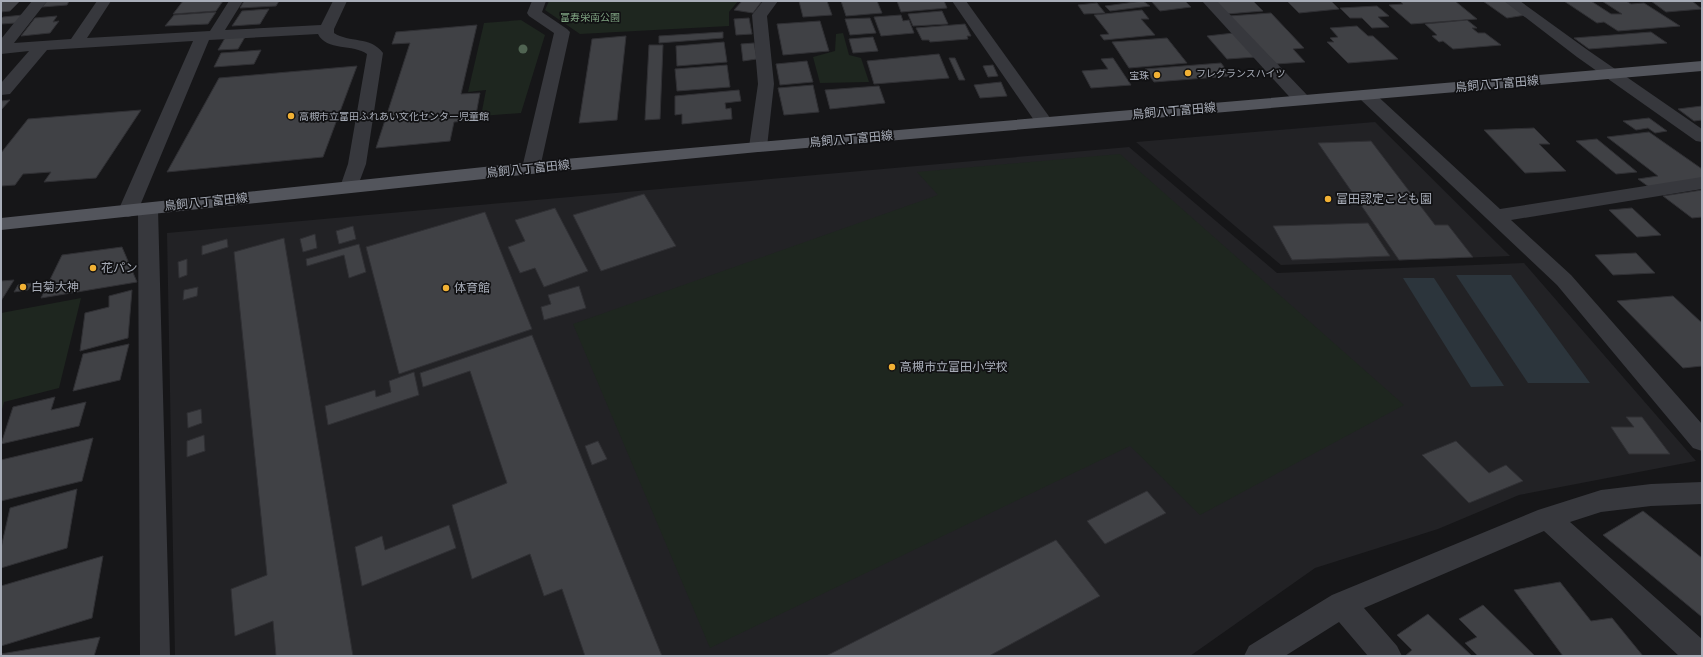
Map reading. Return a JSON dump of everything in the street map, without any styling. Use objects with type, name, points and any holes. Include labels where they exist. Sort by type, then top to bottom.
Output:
[{"type":"main road","name":"鳥飼八丁富田線","points":[[1,224],[531,168],[1044,122],[1702,66]]},
{"type":"street","points":[[1,49],[40,1]]},
{"type":"street","points":[[76,43],[104,1]]},
{"type":"street","points":[[155,656],[138,210],[208,36],[236,1]]},
{"type":"street","points":[[340,1],[326,29],[326,35],[331,39],[363,45],[371,48],[375,53],[358,164],[349,187]]},
{"type":"street","points":[[531,168],[562,32],[534,13],[539,1]]},
{"type":"street","points":[[758,147],[766,84],[760,15],[771,1]]},
{"type":"street","points":[[959,1],[1044,122]]},
{"type":"street","points":[[1209,1],[1302,100]]},
{"type":"street","points":[[1511,1],[1702,137]]},
{"type":"street","points":[[1,49],[76,43],[326,29]]},
{"type":"street","points":[[1,90],[4,90],[42,46]]},
{"type":"street","points":[[1366,95],[1564,280],[1702,441]]},
{"type":"street","points":[[1495,216],[1702,183]]},
{"type":"street","points":[[1259,656],[1342,604],[1547,518],[1601,501],[1702,493]]},
{"type":"street","points":[[1547,518],[1700,656]]},
{"type":"street","points":[[1342,604],[1387,656]]},
{"type":"shaded area","name":"富田認定こども園","points":[[1375,122],[1510,256],[1281,265],[1136,142]]},
{"type":"shaded area","name":"高槻市立富田小学校","points":[[1129,147],[1277,273],[1524,263],[1696,461],[1519,495],[1438,529],[1315,568],[1190,656],[175,656],[167,233]]},
{"type":"shaded area","points":[[1456,275],[1511,275],[1590,383],[1528,383]]},
{"type":"shaded area","points":[[1403,278],[1434,278],[1504,386],[1471,387]]},
{"type":"green space","name":"富寿栄南公園","points":[[549,1],[738,1],[729,12],[729,26],[580,34],[545,10]]},
{"type":"green space","points":[[521,20],[545,35],[521,113],[481,116],[486,90],[468,92],[484,23]]},
{"type":"green space","points":[[843,33],[849,55],[861,58],[869,82],[820,83],[813,57],[835,51],[836,34]]},
{"type":"green space","points":[[1120,154],[1404,405],[1200,515],[1130,446],[710,648],[573,324],[938,195],[917,172]]},
{"type":"green space","points":[[81,298],[59,388],[4,402],[1,413],[1,313]]},
{"type":"building","points":[[1,1],[20,1],[10,11],[1,12]]},
{"type":"building","points":[[47,1],[69,1],[67,5],[42,7]]},
{"type":"building","points":[[183,1],[223,1],[216,11],[173,14]]},
{"type":"building","points":[[244,1],[279,1],[276,6],[240,8]]},
{"type":"building","points":[[742,1],[762,1],[753,13],[734,10]]},
{"type":"building","points":[[799,1],[827,1],[832,15],[803,17]]},
{"type":"building","points":[[841,1],[877,1],[882,13],[846,16]]},
{"type":"building","points":[[897,1],[944,1],[947,8],[901,12]]},
{"type":"building","points":[[1143,1],[1150,6],[1110,11],[1105,6]]},
{"type":"building","points":[[1151,1],[1185,1],[1191,7],[1160,11]]},
{"type":"building","points":[[1215,1],[1253,1],[1263,11],[1227,14]]},
{"type":"building","points":[[1331,1],[1339,9],[1299,13],[1288,2]]},
{"type":"building","points":[[1400,1],[1455,1],[1477,19],[1411,24],[1389,5],[1403,4]]},
{"type":"building","points":[[1483,1],[1505,1],[1526,15],[1507,18]]},
{"type":"building","points":[[1564,1],[1591,1],[1611,14],[1622,14],[1602,1],[1626,1],[1631,4],[1644,3],[1680,26],[1618,31],[1604,22],[1597,23]]},
{"type":"building","points":[[1651,1],[1692,1],[1702,9],[1666,12]]},
{"type":"building","points":[[1097,3],[1105,13],[1084,14],[1078,5]]},
{"type":"building","points":[[1377,6],[1389,16],[1378,17],[1389,27],[1372,28],[1362,18],[1350,18],[1340,8]]},
{"type":"building","points":[[269,9],[260,24],[232,26],[242,11]]},
{"type":"building","points":[[1142,10],[1149,19],[1141,19],[1155,35],[1104,40],[1100,35],[1109,34],[1094,15]]},
{"type":"building","points":[[942,11],[948,24],[913,26],[908,14]]},
{"type":"building","points":[[216,12],[208,24],[165,26],[174,15]]},
{"type":"building","points":[[1271,13],[1304,48],[1293,49],[1305,62],[1276,64],[1229,16]]},
{"type":"building","points":[[23,15],[16,23],[1,24],[1,19],[3,17]]},
{"type":"building","points":[[901,15],[903,21],[909,20],[914,33],[881,36],[874,17]]},
{"type":"building","points":[[57,16],[53,22],[59,21],[50,33],[21,36],[35,18]]},
{"type":"building","points":[[749,18],[752,34],[736,35],[734,19]]},
{"type":"building","points":[[870,18],[876,33],[850,35],[845,19]]},
{"type":"building","points":[[1467,20],[1477,28],[1472,28],[1478,33],[1485,33],[1501,45],[1453,49],[1443,41],[1439,42],[1432,36],[1437,35],[1425,24]]},
{"type":"building","points":[[820,21],[829,51],[783,55],[777,24]]},
{"type":"building","points":[[965,24],[971,36],[967,36],[968,39],[930,42],[929,40],[922,40],[916,28]]},
{"type":"building","points":[[477,25],[461,94],[480,93],[475,120],[454,122],[450,141],[376,148],[410,43],[392,44],[396,32]]},
{"type":"building","points":[[1357,26],[1368,36],[1373,36],[1398,59],[1348,63],[1327,42],[1334,42],[1330,38],[1338,37],[1330,28]]},
{"type":"building","points":[[723,32],[723,38],[659,43],[659,36]]},
{"type":"building","points":[[1651,32],[1667,43],[1589,49],[1574,38]]},
{"type":"building","points":[[1234,33],[1256,57],[1227,59],[1207,36]]},
{"type":"building","points":[[626,36],[617,120],[579,123],[592,39]]},
{"type":"building","points":[[245,37],[238,49],[218,50],[225,38]]},
{"type":"building","points":[[873,37],[878,51],[853,53],[849,39]]},
{"type":"building","points":[[1167,38],[1187,63],[1129,68],[1112,42]]},
{"type":"building","points":[[724,42],[727,62],[677,66],[676,46]]},
{"type":"building","points":[[754,43],[757,59],[743,61],[741,44]]},
{"type":"building","points":[[649,45],[663,45],[660,119],[645,120]]},
{"type":"building","points":[[261,50],[254,64],[214,67],[221,53]]},
{"type":"building","points":[[939,54],[949,78],[874,84],[867,61]]},
{"type":"building","points":[[949,58],[955,58],[965,80],[959,80]]},
{"type":"building","points":[[1113,58],[1131,85],[1091,88],[1082,71],[1108,69],[1101,59]]},
{"type":"building","points":[[807,61],[813,82],[780,85],[776,64]]},
{"type":"building","name":"フレグランスハイツ","points":[[1221,63],[1231,76],[1154,82],[1145,69]]},
{"type":"building","points":[[727,65],[730,87],[677,91],[675,69]]},
{"type":"building","points":[[993,65],[998,76],[988,77],[983,66]]},
{"type":"building","points":[[357,66],[323,157],[167,172],[219,78]]},
{"type":"building","points":[[1001,82],[1007,96],[980,98],[974,85]]},
{"type":"building","points":[[813,85],[819,112],[784,115],[778,88]]},
{"type":"building","points":[[879,86],[885,103],[830,109],[825,90]]},
{"type":"building","points":[[739,90],[741,101],[725,103],[726,109],[731,108],[732,119],[682,124],[682,114],[675,115],[675,96]]},
{"type":"building","points":[[10,100],[1,110],[1,101]]},
{"type":"building","points":[[1702,106],[1702,120],[1694,121],[1678,109]]},
{"type":"building","points":[[141,110],[96,178],[44,182],[51,172],[23,174],[15,185],[1,186],[1,153],[28,119]]},
{"type":"building","points":[[1649,118],[1667,131],[1655,133],[1648,128],[1636,130],[1623,121]]},
{"type":"building","points":[[1534,128],[1550,144],[1539,144],[1566,171],[1525,173],[1484,130]]},
{"type":"building","points":[[1649,132],[1702,169],[1702,179],[1649,187],[1638,179],[1658,176],[1607,137]]},
{"type":"building","points":[[1597,139],[1637,172],[1616,174],[1576,141]]},
{"type":"building","points":[[1371,141],[1435,225],[1448,225],[1473,257],[1399,260],[1318,143]]},
{"type":"building","points":[[1702,190],[1702,217],[1692,218],[1663,196]]},
{"type":"building","points":[[644,194],[676,246],[601,271],[573,215]]},
{"type":"building","points":[[555,208],[588,271],[544,287],[535,268],[520,273],[508,247],[525,241],[515,220]]},
{"type":"building","points":[[1632,208],[1661,235],[1637,237],[1609,210]]},
{"type":"building","name":"体育館","points":[[485,212],[532,329],[399,374],[366,247]]},
{"type":"building","points":[[1368,223],[1390,256],[1292,260],[1273,226]]},
{"type":"building","points":[[353,226],[356,239],[339,244],[336,231]]},
{"type":"building","points":[[315,234],[317,248],[303,252],[300,239]]},
{"type":"building","points":[[284,238],[353,656],[276,656],[273,621],[235,636],[231,589],[267,575],[234,252]]},
{"type":"building","points":[[227,239],[228,247],[202,255],[202,246]]},
{"type":"building","points":[[359,244],[366,272],[349,278],[344,255],[307,266],[306,259]]},
{"type":"building","points":[[122,247],[137,282],[41,298],[62,255]]},
{"type":"building","points":[[1636,253],[1655,273],[1613,275],[1595,255]]},
{"type":"building","points":[[187,259],[187,275],[179,278],[178,262]]},
{"type":"building","points":[[14,280],[1,301],[1,281]]},
{"type":"building","name":"白菊大神","points":[[33,283],[28,290],[14,292],[18,285]]},
{"type":"building","points":[[579,286],[586,308],[544,320],[541,307],[551,304],[548,295]]},
{"type":"building","points":[[198,287],[197,296],[183,300],[184,290]]},
{"type":"building","points":[[132,290],[128,338],[80,351],[85,313],[109,307],[109,296]]},
{"type":"building","points":[[1673,296],[1702,323],[1702,366],[1683,368],[1617,301]]},
{"type":"building","points":[[532,335],[662,656],[585,656],[562,589],[544,596],[530,554],[472,579],[452,505],[507,483],[470,371],[423,387],[420,373]]},
{"type":"building","points":[[129,344],[120,380],[73,391],[83,354]]},
{"type":"building","points":[[414,372],[419,395],[328,425],[325,406],[375,390],[376,397],[391,392],[389,381]]},
{"type":"building","points":[[55,397],[51,410],[86,402],[79,426],[1,444],[13,407]]},
{"type":"building","points":[[201,409],[202,423],[188,428],[187,413]]},
{"type":"building","points":[[1626,417],[1642,417],[1670,454],[1629,454],[1611,427],[1634,427]]},
{"type":"building","points":[[204,435],[205,451],[187,457],[187,441]]},
{"type":"building","points":[[93,438],[82,481],[1,501],[1,460]]},
{"type":"building","points":[[598,441],[607,459],[592,465],[585,446]]},
{"type":"building","points":[[1456,441],[1489,473],[1506,465],[1523,481],[1469,503],[1422,455]]},
{"type":"building","points":[[77,489],[67,548],[1,568],[1,548],[10,508]]},
{"type":"building","points":[[1147,491],[1166,513],[1105,544],[1087,521]]},
{"type":"building","points":[[1643,511],[1702,558],[1702,617],[1603,535]]},
{"type":"building","points":[[449,525],[456,548],[362,586],[355,547],[382,536],[385,550]]},
{"type":"building","points":[[1056,540],[1100,596],[989,656],[826,656]]},
{"type":"building","points":[[103,556],[92,618],[1,646],[1,586]]},
{"type":"building","points":[[1560,582],[1591,621],[1612,618],[1643,656],[1563,656],[1514,590]]},
{"type":"building","points":[[1483,605],[1535,656],[1478,656],[1465,643],[1477,637],[1459,619]]},
{"type":"building","points":[[1428,614],[1472,656],[1405,656],[1412,650],[1397,635]]},
{"type":"building","points":[[100,637],[94,656],[1,656],[1,654]]},
{"type":"place","name":"フレグランスハイツ","points":[[1188,73]]},
{"type":"place","name":"宝珠","points":[[1157,75]]},
{"type":"place","name":"高槻市立富田ふれあい文化センター児童館","points":[[291,116]]},
{"type":"place","name":"富田認定こども園","points":[[1328,199]]},
{"type":"place","name":"花パン","points":[[93,268]]},
{"type":"place","name":"白菊大神","points":[[23,287]]},
{"type":"place","name":"体育館","points":[[446,288]]},
{"type":"place","name":"高槻市立富田小学校","points":[[892,367]]}]
